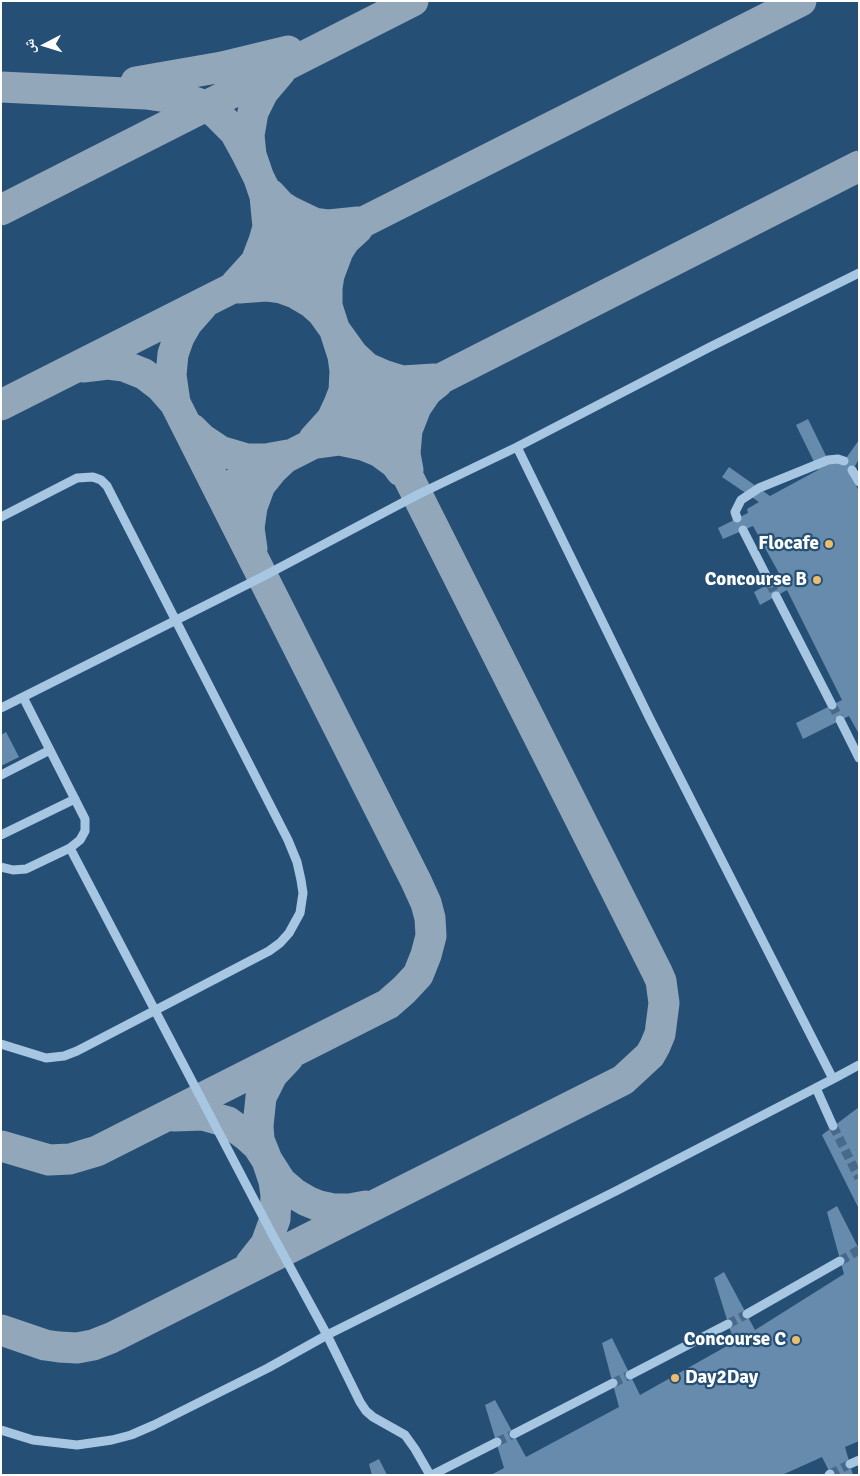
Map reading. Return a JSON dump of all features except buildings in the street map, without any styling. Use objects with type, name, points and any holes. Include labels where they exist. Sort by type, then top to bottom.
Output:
[{"type":"lane","points":[[1,708],[417,495],[517,447],[859,273]]},
{"type":"lane","points":[[517,447],[650,719],[832,1079]]},
{"type":"lane","points":[[736,518],[735,512],[741,500],[759,488],[828,460],[838,459],[844,461]]},
{"type":"lane","points":[[852,470],[859,482]]},
{"type":"lane","points":[[1,517],[77,478],[86,476],[101,480],[107,486],[288,840],[297,862],[303,893],[300,913],[289,933],[270,951],[64,1056],[53,1058],[38,1056],[1,1044]]},
{"type":"lane","points":[[743,530],[770,583]]},
{"type":"lane","points":[[776,596],[832,705]]},
{"type":"lane","points":[[1,867],[13,870],[26,869],[70,848],[80,840],[86,831],[85,819],[23,697]]},
{"type":"lane","points":[[840,720],[859,758]]},
{"type":"lane","points":[[1,774],[50,750]]},
{"type":"lane","points":[[1,835],[75,799]]},
{"type":"lane","points":[[70,848],[366,1411],[405,1435],[431,1475],[497,1442]]},
{"type":"lane","points":[[1,1430],[33,1440],[77,1445],[131,1435],[268,1368],[327,1335],[608,1196],[859,1066]]},
{"type":"lane","points":[[816,1088],[833,1126]]},
{"type":"lane","points":[[746,1314],[840,1261]]},
{"type":"lane","points":[[630,1375],[728,1324]]},
{"type":"lane","points":[[514,1434],[613,1384]]},
{"type":"lane","points":[[850,1464],[859,1460]]},
{"type":"taxiway","points":[[1,210],[413,1]]},
{"type":"taxiway","points":[[1,405],[801,1]]},
{"type":"taxiway","points":[[136,82],[222,67],[288,51]]},
{"type":"taxiway","points":[[236,284],[256,262],[268,227],[265,196],[251,155],[249,135],[253,112],[263,92],[280,72]]},
{"type":"taxiway","points":[[1,87],[146,94],[188,100],[206,106],[235,132],[657,972],[661,981],[664,1003],[660,1034],[655,1046],[650,1055],[623,1080],[111,1338],[93,1345],[77,1348],[59,1347],[45,1345],[1,1330]]},
{"type":"taxiway","points":[[220,491],[859,166]]},
{"type":"taxiway","points":[[270,194],[281,206],[314,223],[329,225],[358,222]]},
{"type":"taxiway","points":[[314,439],[332,419],[344,391],[345,371],[343,356],[327,306],[327,288],[329,275],[338,251],[345,240],[358,228]]},
{"type":"taxiway","points":[[239,288],[266,286],[281,288],[295,293],[312,303],[322,312],[353,355],[367,368],[402,381],[434,379]]},
{"type":"taxiway","points":[[83,367],[108,364],[124,366],[144,374],[161,387],[175,403],[171,375],[173,354],[179,337],[187,323],[202,306]]},
{"type":"taxiway","points":[[408,470],[405,454],[407,430],[416,407],[427,391],[437,383]]},
{"type":"taxiway","points":[[1,1146],[49,1160],[70,1159],[97,1151],[388,1004],[418,975],[431,936],[430,918],[426,903],[416,881],[175,403]]},
{"type":"taxiway","points":[[192,429],[202,439],[220,451],[247,459],[266,459],[288,455],[260,485],[252,507],[249,528],[252,549]]},
{"type":"taxiway","points":[[318,443],[340,440],[363,445],[380,452],[395,463],[401,471]]},
{"type":"taxiway","points":[[288,1058],[272,1075],[261,1097],[258,1126],[259,1140],[267,1160],[281,1182],[307,1201],[333,1209],[350,1209],[366,1206]]},
{"type":"taxiway","points":[[174,1116],[203,1115],[228,1122],[258,1146],[267,1160],[274,1181],[276,1195],[275,1219],[266,1244],[251,1263]]},
{"type":"tunnel","points":[[770,583],[776,596]]},
{"type":"tunnel","points":[[832,705],[840,720]]},
{"type":"tunnel","points":[[833,1126],[859,1178]]},
{"type":"tunnel","points":[[840,1261],[859,1250]]},
{"type":"tunnel","points":[[728,1324],[747,1314]]},
{"type":"tunnel","points":[[613,1383],[630,1375]]},
{"type":"tunnel","points":[[497,1442],[514,1434]]},
{"type":"tunnel","points":[[830,1474],[850,1464]]},
{"type":"place","name":"Flocafe","points":[[829,544]]},
{"type":"place","name":"Concourse B","points":[[817,580]]},
{"type":"place","name":"Concourse C","points":[[796,1340]]},
{"type":"place","name":"Day2Day","points":[[675,1378]]}]
